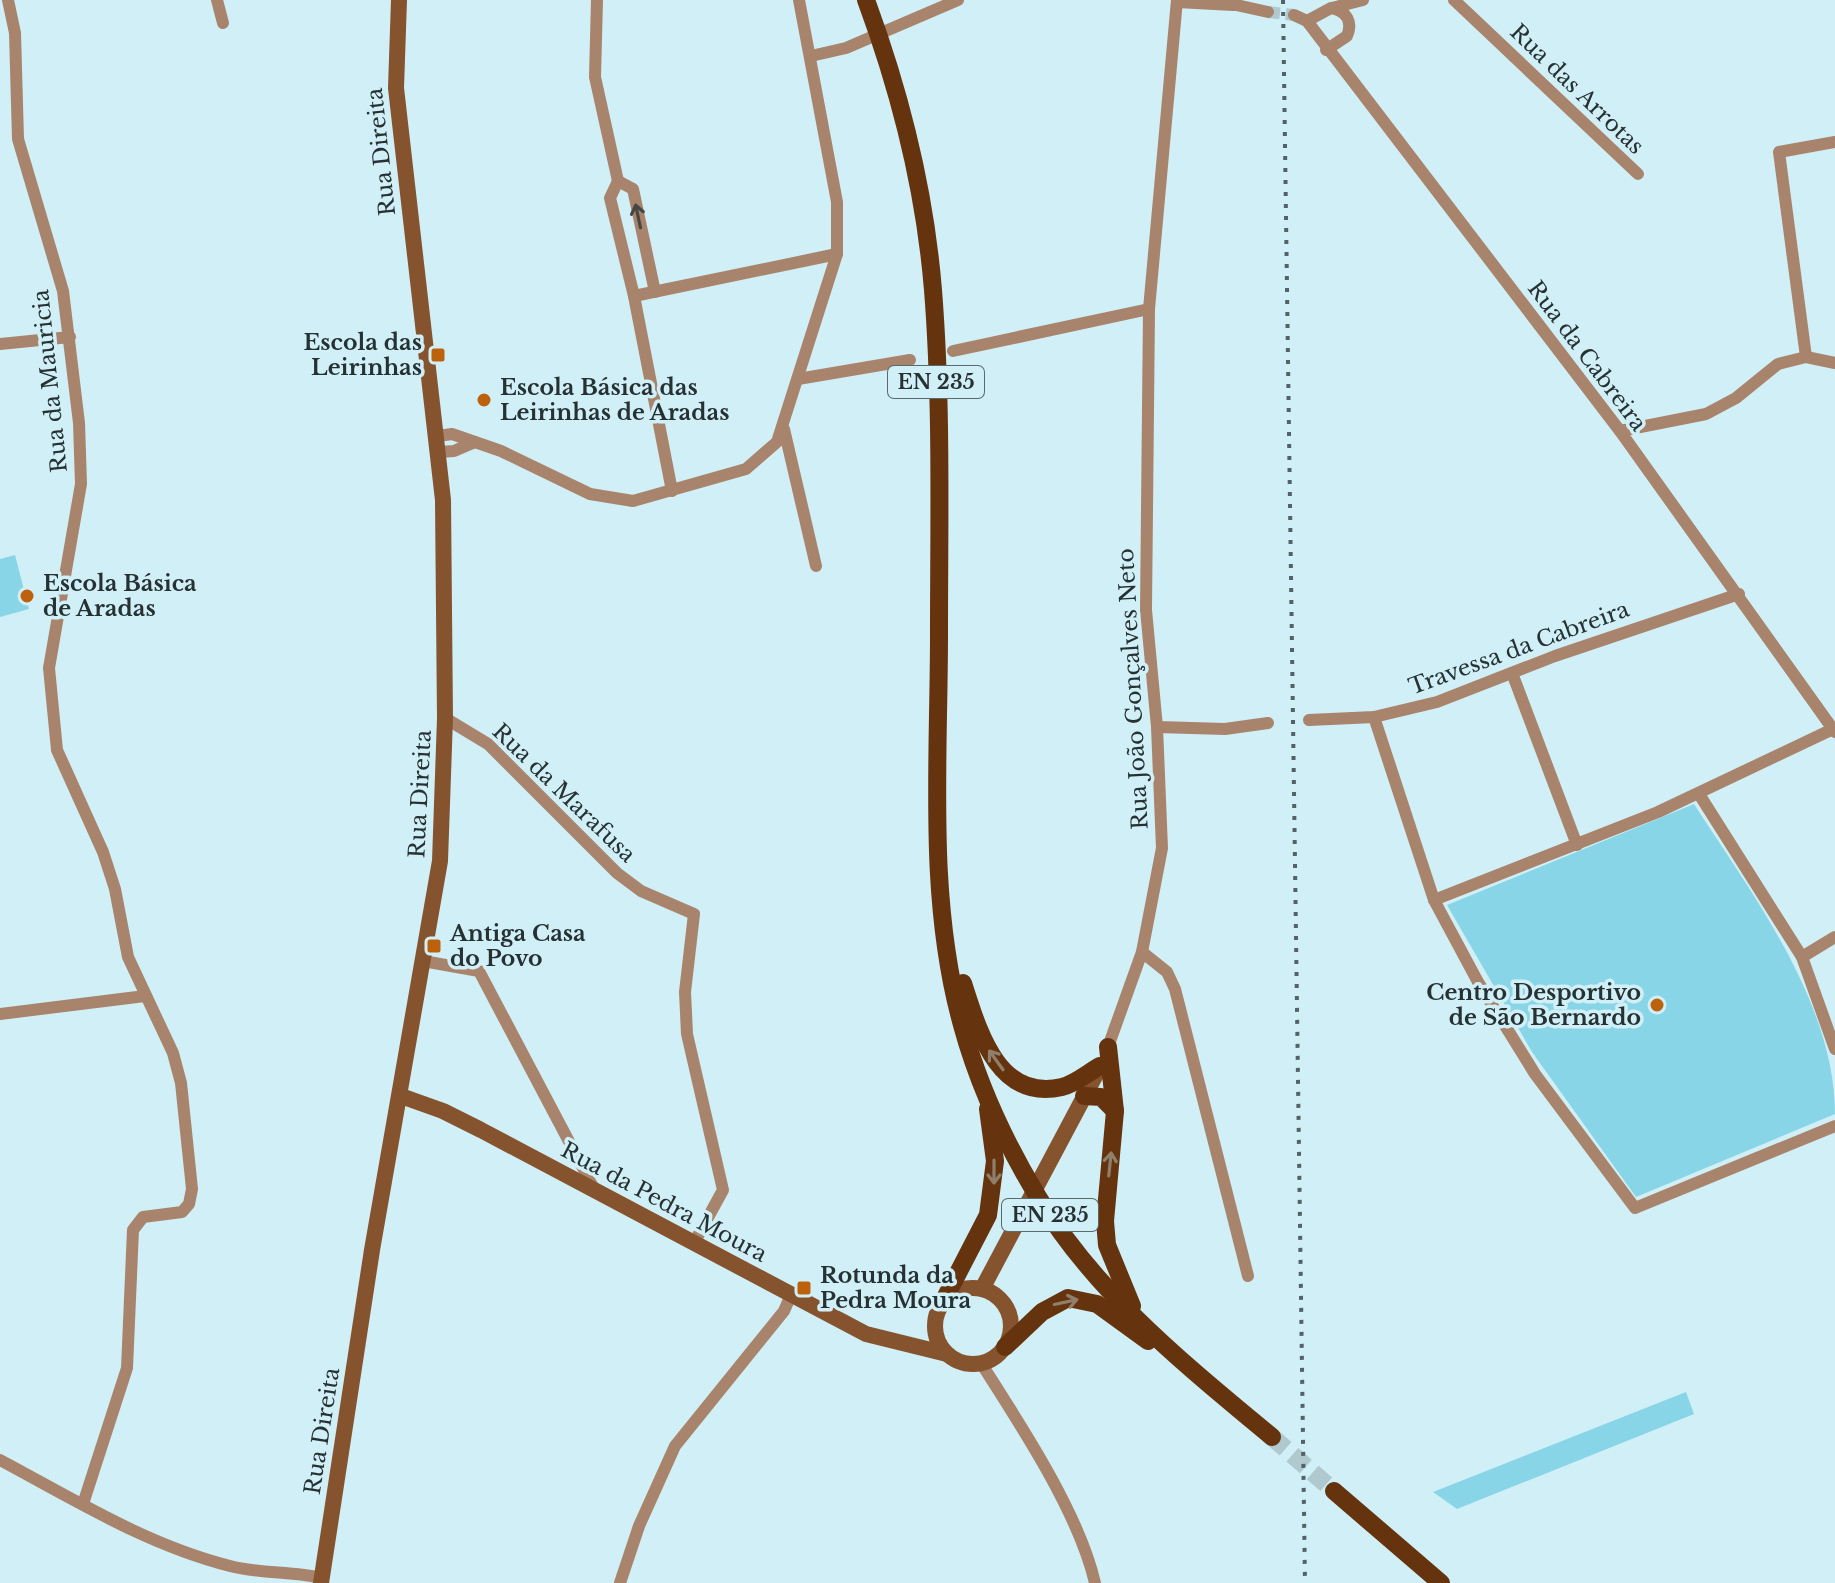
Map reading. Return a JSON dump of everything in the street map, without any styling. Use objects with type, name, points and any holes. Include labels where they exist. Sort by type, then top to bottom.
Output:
[{"type":"main road","name":"Rua Direita","points":[[322,1580],[372,1250],[440,861],[445,718],[438,444],[396,88],[399,0]]},
{"type":"main road","name":"EN 235","points":[[866,0],[898,99],[919,192],[933,288],[940,854],[945,927],[962,1026],[986,1095],[1023,1169],[1058,1228],[1137,1319],[1195,1373],[1272,1437]]},
{"type":"main road","points":[[945,927],[982,1039],[998,1067],[1017,1082],[1040,1088],[1063,1087],[1100,1066]]},
{"type":"main road","points":[[1108,1047],[1115,1111],[1105,1221],[1107,1245],[1137,1319]]},
{"type":"main road","name":"Rua João Gonçalves Neto","points":[[982,1289],[1015,1232],[1108,1047]]},
{"type":"main road","points":[[1063,1087],[1082,1100],[1101,1097],[1115,1111]]},
{"type":"main road","points":[[905,1345],[927,1335],[935,1326],[943,1302],[988,1215],[994,1188],[995,1161],[986,1095]]},
{"type":"main road","name":"Rua da Pedra Moura","points":[[401,1096],[443,1111],[593,1187],[866,1334],[947,1354]]},
{"type":"main road","points":[[943,1302],[961,1290],[982,1289],[1002,1302],[1011,1324],[1005,1347]]},
{"type":"main road","points":[[935,1326],[947,1354],[957,1360],[981,1363],[1005,1347],[1056,1302],[1082,1299],[1097,1304],[1195,1373]]},
{"type":"main road","points":[[1334,1491],[1441,1583]]},
{"type":"street","name":"Rua da Mauricia","points":[[8,0],[15,33],[18,139],[43,216],[70,337],[81,484],[53,639],[50,705],[63,769],[103,852],[115,889],[128,957],[173,1053],[181,1083],[192,1189],[189,1204],[182,1212],[143,1217],[133,1230],[127,1368],[83,1504]]},
{"type":"street","points":[[217,0],[223,23]]},
{"type":"street","points":[[597,0],[595,77],[618,181],[610,198],[634,296],[672,491]]},
{"type":"street","points":[[438,444],[452,434],[528,462],[590,494],[633,501],[746,469],[777,442],[837,254],[837,202],[799,0]]},
{"type":"street","points":[[811,56],[846,48],[958,0]]},
{"type":"street","points":[[1294,15],[1307,21],[1331,8],[1366,0]]},
{"type":"street","points":[[1326,50],[1347,36],[1349,21],[1366,0]]},
{"type":"street","name":"Rua das Arrotas","points":[[1454,0],[1638,174]]},
{"type":"street","points":[[1177,1],[1227,2],[1268,12]]},
{"type":"street","name":"Rua João Gonçalves Neto","points":[[1108,1047],[1142,952],[1162,848],[1157,727],[1146,610],[1149,309],[1177,1]]},
{"type":"street","points":[[1331,8],[1339,10],[1349,21]]},
{"type":"street","name":"Rua da Cabreira","points":[[1307,21],[1326,50],[1620,431],[1834,731]]},
{"type":"street","points":[[1806,357],[1779,152],[1835,142]]},
{"type":"street","points":[[618,181],[633,189],[655,292]]},
{"type":"street","points":[[634,296],[837,254]]},
{"type":"street","points":[[953,351],[1149,309]]},
{"type":"street","points":[[0,344],[70,337]]},
{"type":"street","points":[[1620,431],[1706,414],[1736,398],[1778,364],[1806,357],[1835,363]]},
{"type":"street","points":[[798,379],[910,360]]},
{"type":"street","points":[[783,423],[784,439],[816,566]]},
{"type":"street","name":"Travessa da Cabreira","points":[[1309,720],[1374,717],[1437,702],[1739,594]]},
{"type":"street","points":[[1512,673],[1577,845]]},
{"type":"street","points":[[1374,717],[1434,900],[1478,982],[1535,1074],[1635,1208],[1835,1126]]},
{"type":"street","name":"Rua da Marafusa","points":[[445,718],[488,744],[617,873],[641,891],[694,914],[685,992],[687,1034],[723,1190],[694,1243]]},
{"type":"street","points":[[1157,727],[1225,729],[1268,723]]},
{"type":"street","points":[[1434,900],[1699,794],[1834,731]]},
{"type":"street","points":[[1699,794],[1802,957],[1835,1049]]},
{"type":"street","points":[[1802,957],[1835,937]]},
{"type":"street","points":[[1142,952],[1167,972],[1175,989],[1248,1276]]},
{"type":"street","points":[[423,961],[479,971],[593,1187]]},
{"type":"street","points":[[0,1014],[145,996]]},
{"type":"street","points":[[620,1583],[639,1526],[675,1446],[784,1311],[791,1295]]},
{"type":"street","points":[[981,1363],[1032,1444],[1089,1559],[1095,1583]]},
{"type":"street","points":[[0,1460],[137,1535],[233,1567],[288,1571],[322,1580]]},
{"type":"shaded area","points":[[15,555],[29,609],[0,617],[0,559]]},
{"type":"shaded area","name":"Centro Desportivo de São Bernardo","points":[[1694,804],[1764,912],[1806,991],[1821,1031],[1831,1073],[1835,1114],[1636,1197],[1532,1052],[1447,905]]},
{"type":"shaded area","points":[[1686,1392],[1694,1414],[1457,1509],[1433,1492]]},
{"type":"tunnel","points":[[1268,12],[1294,15]]},
{"type":"tunnel","points":[[1272,1437],[1334,1491]]},
{"type":"railway","points":[[1283,0],[1305,1583]]},
{"type":"place","name":"Escola das Leirinhas","points":[[438,355]]},
{"type":"place","name":"Escola Básica das Leirinhas de Aradas","points":[[484,400]]},
{"type":"place","name":"Escola Básica de Aradas","points":[[27,596]]},
{"type":"place","name":"Antiga Casa do Povo","points":[[434,946]]},
{"type":"place","name":"Centro Desportivo de São Bernardo","points":[[1657,1005]]},
{"type":"place","name":"Rotunda da Pedra Moura","points":[[804,1288]]}]
